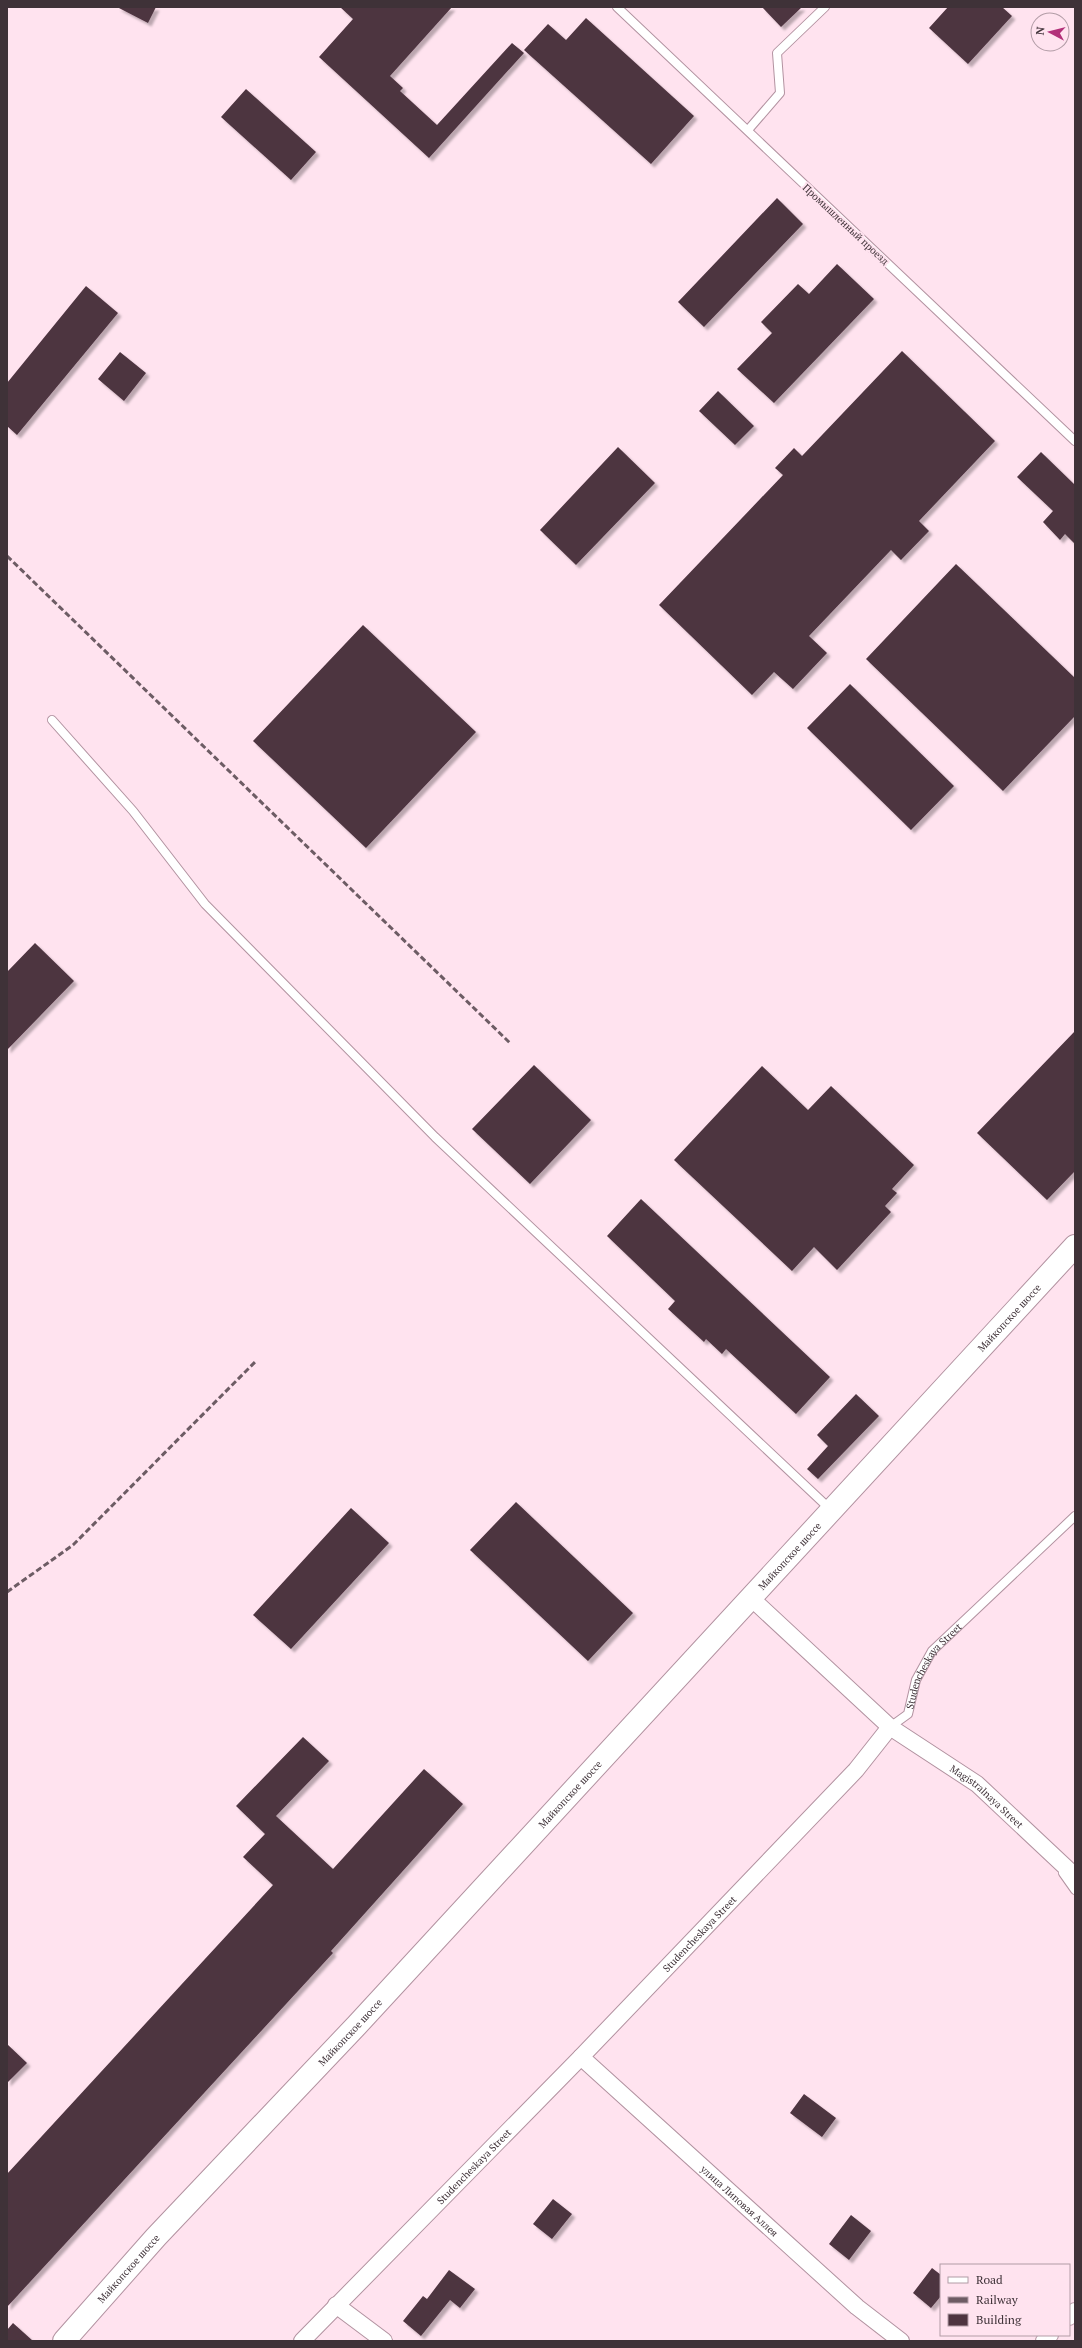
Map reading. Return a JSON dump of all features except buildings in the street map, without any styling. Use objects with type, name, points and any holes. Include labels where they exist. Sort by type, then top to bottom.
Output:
[{"type":"street","name":"Майкопское шоссе","points":[[64,2341],[156,2237],[357,2025],[1075,1246]]},
{"type":"street","name":"Magistralnaya Street","points":[[751,1598],[890,1726],[977,1784],[1075,1876]]},
{"type":"street","name":"Studencheskaya Street","points":[[302,2341],[581,2058],[856,1770],[890,1726]]},
{"type":"street","name":"улица Липовая Аллея","points":[[581,2058],[857,2307],[901,2341]]},
{"type":"street","points":[[336,2305],[384,2341]]},
{"type":"lane","name":"Промышленный проезд","points":[[618,7],[1075,441]]},
{"type":"lane","points":[[748,130],[780,93],[777,54],[826,7]]},
{"type":"lane","points":[[52,720],[133,811],[205,904],[435,1137],[831,1511]]},
{"type":"lane","name":"Studencheskaya Street","points":[[890,1726],[908,1714],[916,1680],[932,1651],[1075,1516]]},
{"type":"lane","points":[[1043,1845],[1075,1890]]},
{"type":"railway","points":[[7,556],[510,1043]]},
{"type":"railway","points":[[7,1592],[73,1545],[255,1362]]}]
